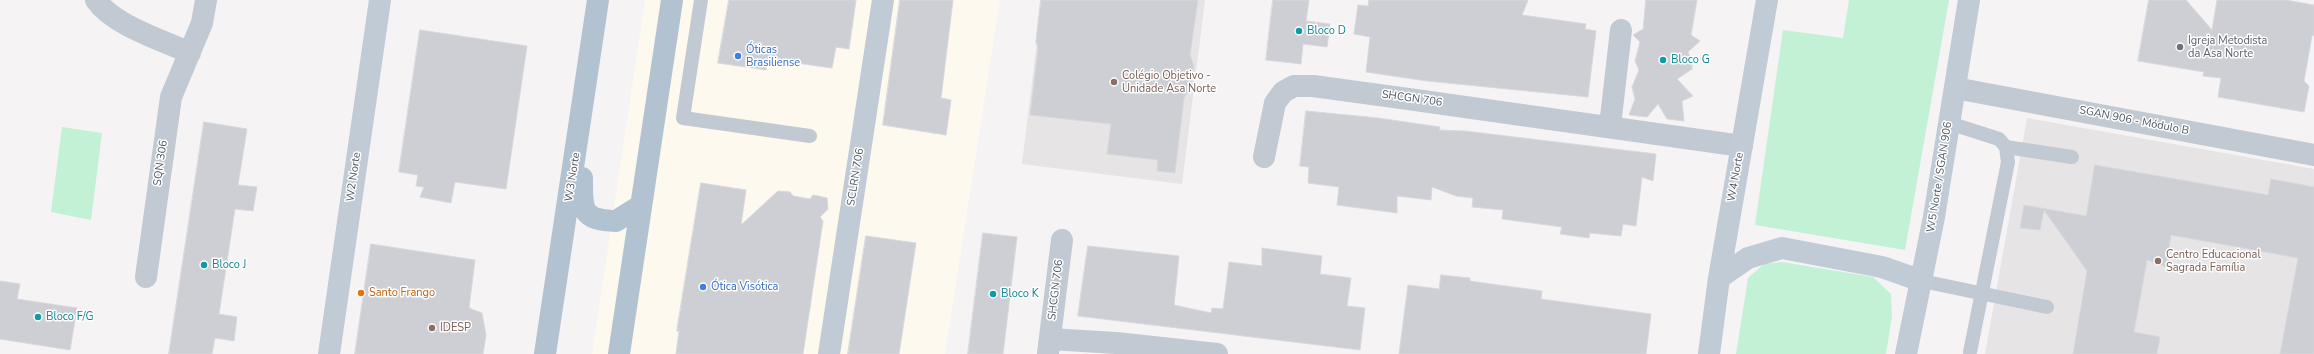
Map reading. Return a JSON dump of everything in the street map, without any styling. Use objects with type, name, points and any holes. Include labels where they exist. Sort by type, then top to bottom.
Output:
[{"type":"main road","name":"W2 Norte","points":[[329,354],[380,0]]},
{"type":"main road","name":"W3 Norte","points":[[545,354],[582,119],[598,0]]},
{"type":"main road","points":[[619,354],[672,0]]},
{"type":"main road","name":"SCLRN 706","points":[[829,354],[883,0]]},
{"type":"main road","name":"W4 Norte","points":[[1709,354],[1719,278],[1767,0]]},
{"type":"main road","name":"W5 Norte / SGAN 906","points":[[1906,354],[1922,281],[1969,0]]},
{"type":"main road","points":[[582,119],[582,207],[594,218],[616,222],[640,206]]},
{"type":"main road","points":[[1719,278],[1748,258],[1782,248],[1882,267],[1922,281]]},
{"type":"street","points":[[96,0],[100,5],[121,21],[190,53]]},
{"type":"street","name":"SQN 306","points":[[146,277],[171,97],[202,23],[206,0]]},
{"type":"street","points":[[1610,126],[1621,30]]},
{"type":"street","name":"SHCGN 706","points":[[1264,157],[1275,103],[1283,92],[1294,86],[1313,86],[1610,126],[1742,146]]},
{"type":"street","name":"SGAN 906 - Módulo B","points":[[1955,88],[2314,155]]},
{"type":"street","name":"SHCGN 706","points":[[1062,240],[1049,347],[1116,343],[1217,354]]},
{"type":"lane","points":[[701,0],[683,118],[810,136]]},
{"type":"lane","points":[[1949,123],[2000,139],[2006,147],[2008,162],[1970,352]]},
{"type":"lane","points":[[2006,147],[2072,157]]},
{"type":"lane","points":[[1922,281],[1982,292],[2047,308]]},
{"type":"shaded area","points":[[645,0],[1000,0],[945,354],[592,354]]},
{"type":"shaded area","name":"Colégio Objetivo - Unidade Asa Norte","points":[[1042,0],[1205,0],[1182,184],[1022,164]]},
{"type":"shaded area","name":"Centro Educacional Sagrada Família","points":[[2027,118],[2314,169],[2314,354],[1985,354]]},
{"type":"green space","points":[[1849,0],[1949,0],[1905,250],[1755,225],[1783,30],[1843,38]]},
{"type":"green space","points":[[62,127],[102,133],[91,220],[51,212]]},
{"type":"green space","points":[[1782,262],[1873,277],[1891,294],[1892,316],[1886,354],[1736,354],[1748,278],[1764,264]]},
{"type":"building","points":[[729,0],[856,0],[849,49],[836,47],[832,68],[768,59],[766,70],[718,63]]},
{"type":"building","points":[[900,0],[953,0],[941,98],[951,100],[946,135],[883,125]]},
{"type":"building","name":"Colégio Objetivo - Unidade Asa Norte","points":[[1041,0],[1198,0],[1190,55],[1194,66],[1191,87],[1184,98],[1175,173],[1157,171],[1158,160],[1107,154],[1111,124],[1030,115],[1038,48],[1036,42]]},
{"type":"building","name":"Bloco D","points":[[1273,0],[1309,0],[1306,21],[1330,24],[1327,47],[1303,44],[1301,64],[1266,60]]},
{"type":"building","points":[[1369,0],[1528,0],[1522,15],[1586,24],[1585,29],[1596,31],[1588,97],[1427,81],[1366,72],[1370,37],[1354,34],[1358,5],[1368,6]]},
{"type":"building","name":"Bloco G","points":[[1646,0],[1697,0],[1691,35],[1700,41],[1688,52],[1692,62],[1692,69],[1677,79],[1693,96],[1682,101],[1684,121],[1667,119],[1658,104],[1647,117],[1629,115],[1635,99],[1632,87],[1639,70],[1635,61],[1640,42],[1633,35],[1643,29]]},
{"type":"building","points":[[2149,0],[2186,0],[2212,30],[2217,0],[2286,0],[2314,5],[2314,35],[2312,36],[2304,81],[2309,86],[2304,112],[2218,97],[2221,78],[2203,76],[2204,72],[2138,61]]},
{"type":"building","points":[[420,30],[527,46],[506,189],[455,182],[451,203],[420,197],[424,187],[416,186],[418,175],[399,172]]},
{"type":"building","points":[[1306,111],[1378,118],[1440,127],[1439,130],[1465,131],[1656,154],[1653,181],[1642,177],[1636,226],[1623,224],[1621,236],[1590,233],[1589,238],[1560,234],[1562,227],[1502,219],[1503,210],[1472,207],[1473,198],[1456,196],[1432,187],[1431,200],[1397,196],[1397,213],[1337,205],[1339,187],[1308,183],[1309,167],[1300,166]]},
{"type":"building","name":"Bloco J","points":[[204,122],[247,129],[238,185],[257,187],[253,211],[235,209],[219,314],[237,317],[234,341],[215,338],[212,354],[169,354]]},
{"type":"building","points":[[2095,165],[2268,195],[2271,179],[2314,187],[2314,354],[2280,354],[2298,258],[2171,235],[2166,267],[2147,260],[2134,332],[2160,337],[2157,354],[2073,354],[2087,271],[2044,210],[2040,230],[2020,228],[2024,205],[2086,216]]},
{"type":"building","points":[[701,183],[746,190],[741,225],[778,191],[790,192],[793,196],[810,199],[813,195],[827,198],[828,209],[820,217],[823,221],[803,354],[676,354],[679,331],[677,331]]},
{"type":"building","name":"Bloco K","points":[[983,233],[1017,237],[1003,354],[968,354]]},
{"type":"building","points":[[866,236],[916,243],[899,354],[848,354]]},
{"type":"building","points":[[371,244],[475,260],[469,308],[482,313],[486,335],[483,354],[355,354]]},
{"type":"building","points":[[1088,246],[1179,256],[1174,305],[1211,313],[1212,308],[1223,309],[1229,262],[1262,266],[1262,248],[1322,256],[1320,274],[1351,278],[1347,306],[1365,308],[1360,350],[1078,316]]},
{"type":"building","points":[[1441,275],[1470,278],[1470,281],[1542,291],[1541,299],[1651,314],[1646,354],[1399,354],[1408,285],[1439,289]]},
{"type":"building","name":"Bloco F/G","points":[[0,281],[20,284],[17,299],[77,308],[70,350],[0,339]]},
{"type":"place","name":"Bloco D","points":[[1299,31]]},
{"type":"place","name":"Igreja Metodista da Asa Norte","points":[[2180,47]]},
{"type":"place","name":"Óticas Brasiliense","points":[[738,56]]},
{"type":"place","name":"Bloco G","points":[[1663,60]]},
{"type":"place","name":"Colégio Objetivo - Unidade Asa Norte","points":[[1114,82]]},
{"type":"place","name":"Centro Educacional Sagrada Família","points":[[2158,261]]},
{"type":"place","name":"Bloco J","points":[[204,265]]},
{"type":"place","name":"Ótica Visótica","points":[[703,287]]},
{"type":"place","name":"Santo Frango","points":[[361,293]]},
{"type":"place","name":"Bloco K","points":[[993,294]]},
{"type":"place","name":"Bloco F/G","points":[[38,317]]},
{"type":"place","name":"IDESP","points":[[432,328]]}]
